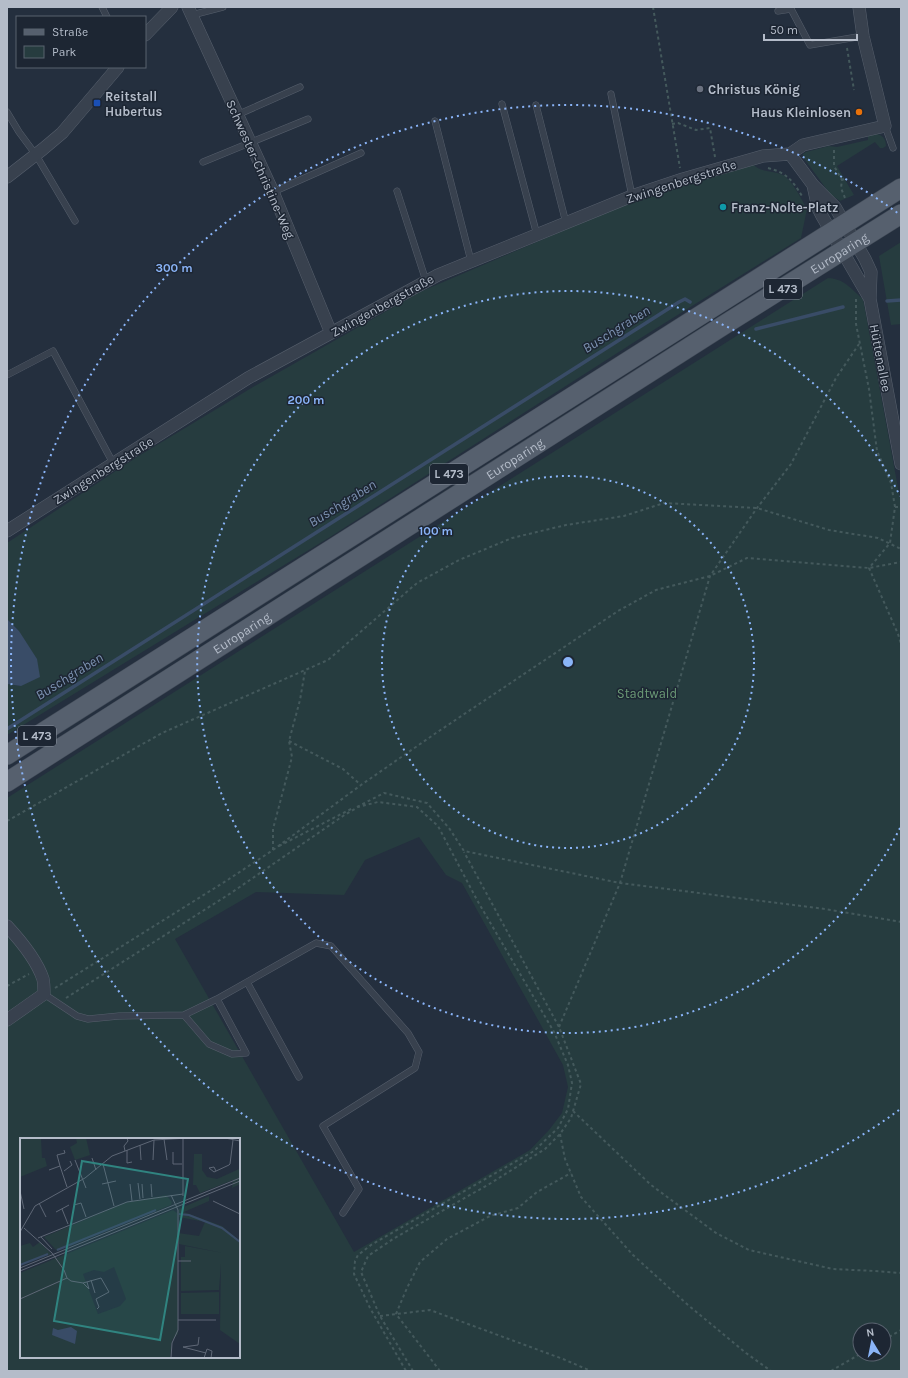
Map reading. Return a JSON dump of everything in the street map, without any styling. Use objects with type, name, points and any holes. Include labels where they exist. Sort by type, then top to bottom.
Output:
[{"type":"main road","name":"Europaring","points":[[7,755],[901,188]]},
{"type":"main road","name":"Europaring","points":[[7,782],[724,325],[901,214]]},
{"type":"street","points":[[146,34],[172,7]]},
{"type":"street","points":[[858,7],[863,36],[885,126]]},
{"type":"street","name":"Schwester-Christine-Weg","points":[[190,11],[273,192],[331,333]]},
{"type":"street","points":[[7,177],[36,155],[70,124],[117,68]]},
{"type":"street","name":"Zwingenbergstraße","points":[[7,530],[248,378],[438,275],[632,196],[683,179],[754,158],[790,154],[803,145],[885,126]]},
{"type":"street","points":[[790,154],[813,186],[836,207],[838,228]]},
{"type":"street","points":[[813,186],[818,208],[838,228],[849,248]]},
{"type":"street","name":"Hüttenallee","points":[[838,228],[849,248],[870,299],[901,464]]},
{"type":"street","name":"Hüttenallee","points":[[849,248],[865,259],[871,272],[870,299]]},
{"type":"street","points":[[7,926],[25,948],[38,969],[43,980],[46,996],[7,1020]]},
{"type":"lane","points":[[102,7],[106,16]]},
{"type":"lane","points":[[190,11],[223,7]]},
{"type":"lane","points":[[778,11],[791,9],[810,45],[863,36]]},
{"type":"lane","points":[[237,115],[300,87]]},
{"type":"lane","points":[[611,94],[632,196]]},
{"type":"lane","points":[[502,104],[537,235]]},
{"type":"lane","points":[[536,105],[566,223]]},
{"type":"lane","points":[[7,112],[19,132],[36,155],[76,221]]},
{"type":"lane","points":[[203,162],[308,119]]},
{"type":"lane","points":[[435,122],[471,261]]},
{"type":"lane","points":[[885,126],[894,148]]},
{"type":"lane","points":[[273,192],[361,153]]},
{"type":"lane","points":[[397,191],[426,281]]},
{"type":"lane","points":[[7,375],[54,351],[114,463]]},
{"type":"lane","points":[[46,996],[77,1016],[88,1019],[119,1016],[184,1015],[217,999],[316,943],[331,946],[408,1033],[419,1052],[415,1068],[323,1126],[359,1189],[343,1213]]},
{"type":"lane","points":[[247,982],[299,1077]]},
{"type":"lane","points":[[184,1015],[209,1044],[232,1054],[246,1053],[217,999]]},
{"type":"path","points":[[653,7],[672,124],[683,179]]},
{"type":"path","points":[[845,39],[854,90]]},
{"type":"path","points":[[672,124],[678,123],[696,130],[710,128],[718,168]]},
{"type":"path","points":[[832,138],[834,148],[834,166],[843,179],[841,188],[846,201]]},
{"type":"path","points":[[754,158],[757,164],[761,167],[779,171],[787,175],[805,201]]},
{"type":"path","points":[[856,296],[856,324],[869,389],[877,451],[891,483],[895,507],[890,543],[870,568]]},
{"type":"path","points":[[560,1027],[620,883],[710,576],[757,508],[791,464],[836,378],[859,344]]},
{"type":"path","points":[[7,821],[162,733],[305,672],[328,660],[417,583],[459,560],[512,538],[566,525],[624,516],[664,503],[757,508],[828,530],[878,538],[901,549]]},
{"type":"path","points":[[895,507],[901,507]]},
{"type":"path","points":[[46,996],[226,881],[436,733],[618,611],[656,590],[710,576],[747,558],[870,568],[901,562]]},
{"type":"path","points":[[870,568],[901,644]]},
{"type":"path","points":[[272,850],[273,829],[292,757],[289,741],[300,700],[305,672]]},
{"type":"path","points":[[289,741],[343,769],[362,785]]},
{"type":"path","points":[[272,850],[384,793],[427,803],[449,828],[464,852],[560,1027],[581,1084],[571,1118],[560,1134],[545,1149],[491,1183],[393,1239],[368,1256],[361,1272],[380,1316],[413,1371]]},
{"type":"path","points":[[46,996],[65,998],[231,893],[358,807],[378,802],[417,807],[438,826],[477,900],[554,1032],[568,1065],[572,1083],[568,1109],[558,1128],[534,1151],[371,1245],[358,1255],[355,1261],[354,1274],[370,1308],[406,1371]]},
{"type":"path","points":[[464,852],[620,883],[825,909],[901,922]]},
{"type":"path","points":[[7,986],[38,969]]},
{"type":"path","points":[[573,1111],[651,1185],[716,1234],[749,1250],[833,1269],[901,1273]]},
{"type":"path","points":[[560,1134],[565,1159],[581,1197],[633,1255],[688,1305],[746,1353],[771,1371]]},
{"type":"path","points":[[396,1314],[406,1288],[420,1262],[447,1239],[490,1216],[518,1208],[537,1192],[571,1173]]},
{"type":"path","points":[[380,1316],[430,1310],[563,1359],[591,1371]]},
{"type":"path","points":[[396,1314],[440,1371]]},
{"type":"path","points":[[892,1335],[901,1330]]},
{"type":"path","points":[[831,1371],[852,1359]]},
{"type":"green space","points":[[876,134],[881,135],[884,138],[886,146],[880,148],[875,142],[837,166],[854,195],[840,201],[830,194],[803,157],[803,154],[806,152],[829,146],[837,147],[868,140],[868,136]]},
{"type":"green space","points":[[753,164],[760,169],[783,175],[790,181],[796,190],[807,209],[801,238],[636,341],[330,537],[7,735],[7,684],[21,686],[19,631],[7,619],[7,543],[137,457],[253,387],[420,292],[616,208],[691,181]]},
{"type":"green space","points":[[901,242],[901,324],[891,325],[879,256]]},
{"type":"green space","name":"Stadtwald","points":[[828,278],[843,282],[863,299],[901,504],[901,1371],[7,1371],[7,798]],"holes":[[[419,837],[446,875],[462,883],[563,1065],[568,1087],[562,1113],[549,1130],[530,1150],[354,1252],[175,939],[256,892],[344,895],[365,860]]]},
{"type":"water","points":[[7,619],[19,631],[37,659],[40,677],[21,686],[7,684]]},
{"type":"waterway","name":"Buschgraben","points":[[7,729],[679,302],[685,299],[690,302]]},
{"type":"waterway","name":"Buschgraben","points":[[887,301],[901,300]]},
{"type":"waterway","name":"Buschgraben","points":[[756,329],[843,307]]},
{"type":"place","name":"Christus König","points":[[700,89]]},
{"type":"place","name":"Reitstall Hubertus","points":[[97,103]]},
{"type":"place","name":"Haus Kleinlosen","points":[[859,112]]},
{"type":"place","name":"Franz-Nolte-Platz","points":[[723,207]]}]
